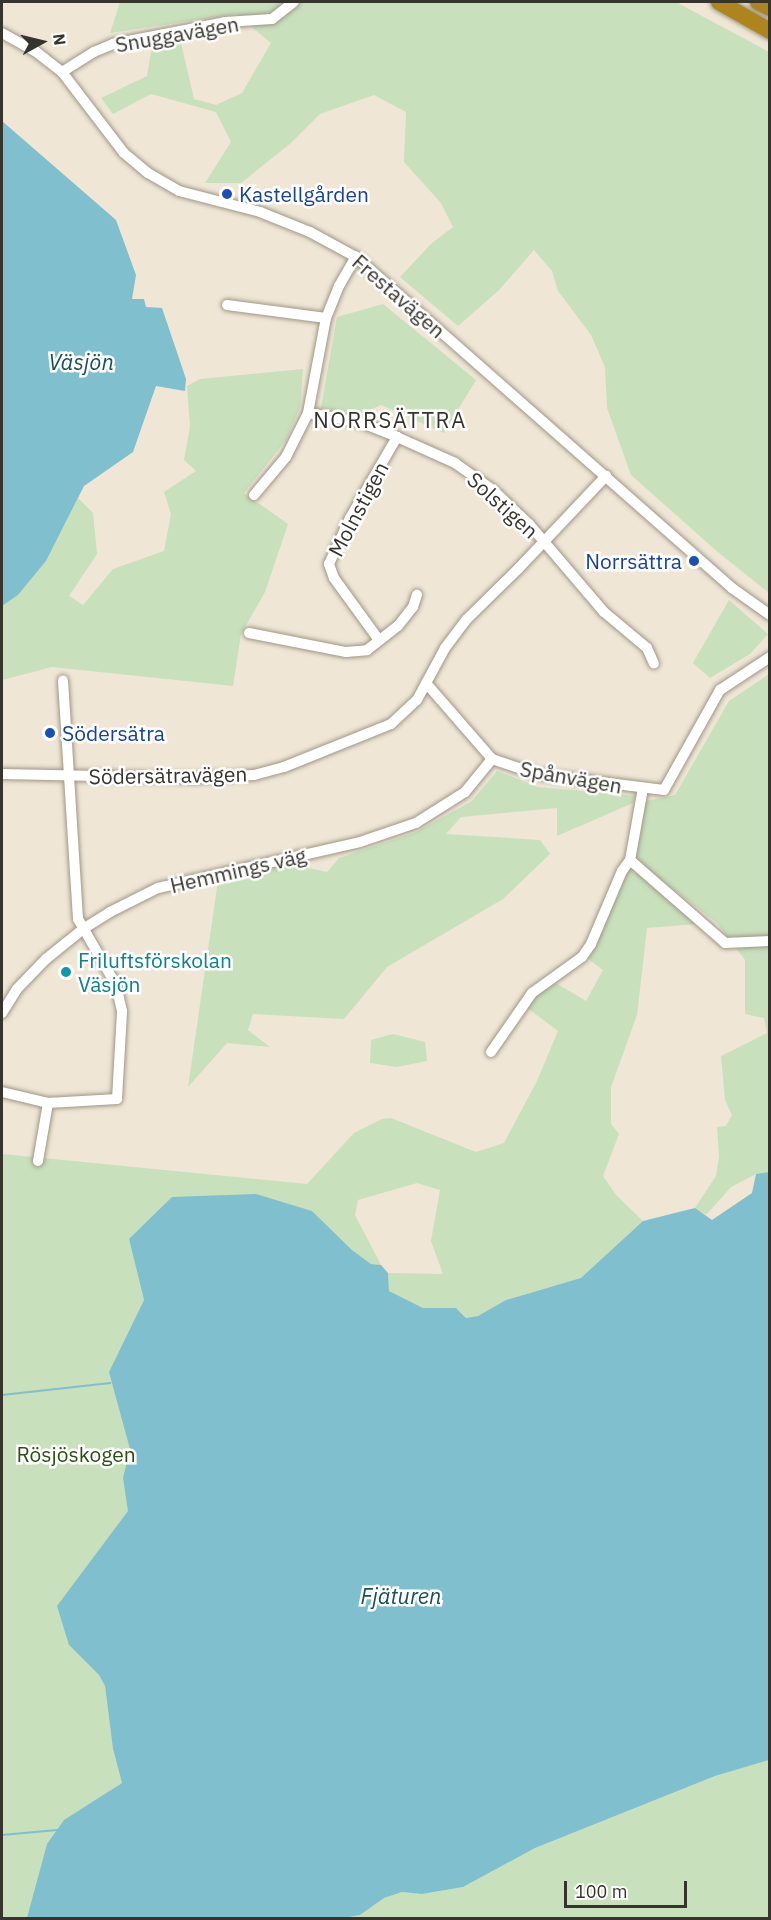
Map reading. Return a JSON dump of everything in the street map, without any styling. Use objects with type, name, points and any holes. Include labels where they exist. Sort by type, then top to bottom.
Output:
[{"type":"highway","points":[[719,2],[770,31]]},
{"type":"highway","points":[[758,2],[770,8]]},
{"type":"street","name":"Snuggavägen","points":[[62,72],[94,52],[113,44],[225,22],[272,19],[294,2]]},
{"type":"street","name":"Frestavägen","points":[[2,33],[35,51],[62,72],[124,153],[148,173],[179,191],[260,212],[310,232],[356,257],[732,588],[770,615]]},
{"type":"street","points":[[254,495],[286,457],[308,413],[326,318],[339,286],[356,257]]},
{"type":"street","points":[[227,305],[326,318]]},
{"type":"street","name":"Solstigen","points":[[308,413],[360,422],[398,437],[455,463],[493,490],[530,524],[604,612],[647,648],[654,664]]},
{"type":"street","name":"Molnstigen","points":[[379,640],[334,578],[329,564],[350,518],[398,437]]},
{"type":"street","name":"Södersätravägen","points":[[2,774],[225,777],[254,775],[284,767],[391,724],[417,700],[445,648],[467,620],[606,476]]},
{"type":"street","points":[[249,633],[346,652],[367,650],[398,626],[413,607],[417,595]]},
{"type":"street","points":[[491,1052],[532,993],[582,957],[591,944],[622,871],[630,860],[643,788],[664,790],[720,690],[770,657]]},
{"type":"street","points":[[2,1092],[48,1102],[117,1099],[122,1011],[116,985],[78,919],[63,680]]},
{"type":"street","name":"Spånvägen","points":[[426,683],[492,759],[536,774],[643,788]]},
{"type":"street","name":"Hemmings väg","points":[[2,1013],[17,989],[46,959],[83,929],[158,888],[360,842],[416,823],[465,792],[492,759]]},
{"type":"street","points":[[630,860],[726,943],[770,941]]},
{"type":"street","points":[[38,1161],[48,1102]]},
{"type":"green space","points":[[120,2],[676,2],[769,52],[769,593],[719,553],[631,475],[607,408],[605,367],[591,335],[558,291],[552,271],[534,250],[499,290],[458,326],[400,277],[432,243],[453,227],[441,203],[404,162],[406,112],[374,95],[320,114],[291,143],[241,183],[205,183],[231,142],[216,112],[151,94],[113,114],[101,98],[147,76],[151,52],[157,43],[170,40],[181,43],[194,99],[216,105],[242,93],[271,43],[236,14],[110,33]]},
{"type":"green space","points":[[383,304],[476,380],[444,433],[381,405],[363,413],[321,408],[337,317]]},
{"type":"green space","points":[[303,369],[300,408],[286,440],[244,493],[288,524],[265,592],[241,634],[233,686],[52,667],[2,680],[2,606],[18,595],[46,561],[78,498],[93,513],[97,554],[69,596],[83,605],[113,569],[164,551],[171,514],[164,492],[196,471],[184,460],[190,427],[187,386],[200,379]]},
{"type":"green space","points":[[729,600],[768,634],[750,654],[710,678],[693,663]]},
{"type":"green space","points":[[769,674],[769,1172],[756,1174],[731,1187],[706,1215],[695,1208],[716,1176],[719,1157],[717,1127],[726,1126],[732,1115],[725,1100],[721,1056],[767,1033],[764,1018],[745,1014],[745,960],[717,923],[636,860],[646,801],[675,795],[729,701]]},
{"type":"green space","points":[[497,771],[538,787],[635,796],[633,803],[557,836],[557,808],[461,817],[446,834],[540,840],[550,854],[503,899],[387,967],[344,1019],[253,1014],[248,1030],[270,1047],[227,1043],[188,1087],[218,881],[282,867],[304,867],[327,872],[339,858],[416,832],[472,801]]},
{"type":"green space","name":"Rösjöskogen","points":[[629,870],[643,877],[697,924],[647,928],[637,1015],[611,1087],[611,1124],[619,1134],[603,1176],[617,1196],[643,1221],[582,1278],[506,1300],[478,1316],[466,1318],[456,1308],[423,1308],[389,1291],[388,1273],[443,1274],[431,1241],[440,1190],[417,1183],[358,1200],[355,1215],[381,1265],[371,1264],[352,1250],[312,1211],[129,1239],[144,1300],[109,1372],[149,1482],[69,1645],[99,1675],[105,1686],[113,1749],[122,1783],[67,1819],[32,1918],[2,1918],[2,1154],[307,1184],[354,1133],[382,1119],[391,1118],[476,1152],[504,1143],[537,1081],[558,1031],[526,1007],[541,990],[554,982],[586,1001],[603,970],[586,957]]},
{"type":"green space","points":[[393,1034],[425,1042],[427,1061],[397,1067],[370,1063],[371,1040]]},
{"type":"green space","points":[[769,1760],[769,1918],[344,1918],[360,1915],[384,1898],[402,1892],[422,1894],[463,1887],[535,1848],[715,1776]]},
{"type":"water","name":"Väsjön","points":[[2,121],[116,220],[136,275],[132,299],[144,299],[146,307],[162,308],[186,379],[185,391],[156,386],[133,452],[84,486],[46,561],[18,595],[2,606]]},
{"type":"water","name":"Fjäturen","points":[[769,1172],[769,1760],[715,1776],[535,1848],[463,1887],[422,1894],[402,1892],[384,1898],[360,1915],[344,1918],[27,1918],[47,1844],[64,1820],[122,1783],[113,1749],[105,1686],[99,1675],[69,1645],[57,1606],[128,1511],[123,1478],[130,1449],[109,1372],[144,1300],[129,1239],[172,1197],[256,1194],[312,1211],[352,1250],[371,1264],[381,1265],[388,1273],[389,1291],[423,1308],[456,1308],[466,1318],[478,1316],[506,1300],[581,1278],[643,1221],[695,1208],[712,1220],[752,1193],[756,1174]]},
{"type":"waterway","points":[[2,1395],[110,1383]]},
{"type":"waterway","points":[[2,1835],[57,1830]]},
{"type":"place","name":"Kastellgården","points":[[227,194]]},
{"type":"place","name":"Norrsättra","points":[[694,561]]},
{"type":"place","name":"Södersätra","points":[[50,733]]},
{"type":"place","name":"Friluftsförskolan Väsjön","points":[[66,972]]},
{"type":"district","name":"NORRSÄTTRA","points":[[390,420]]}]
